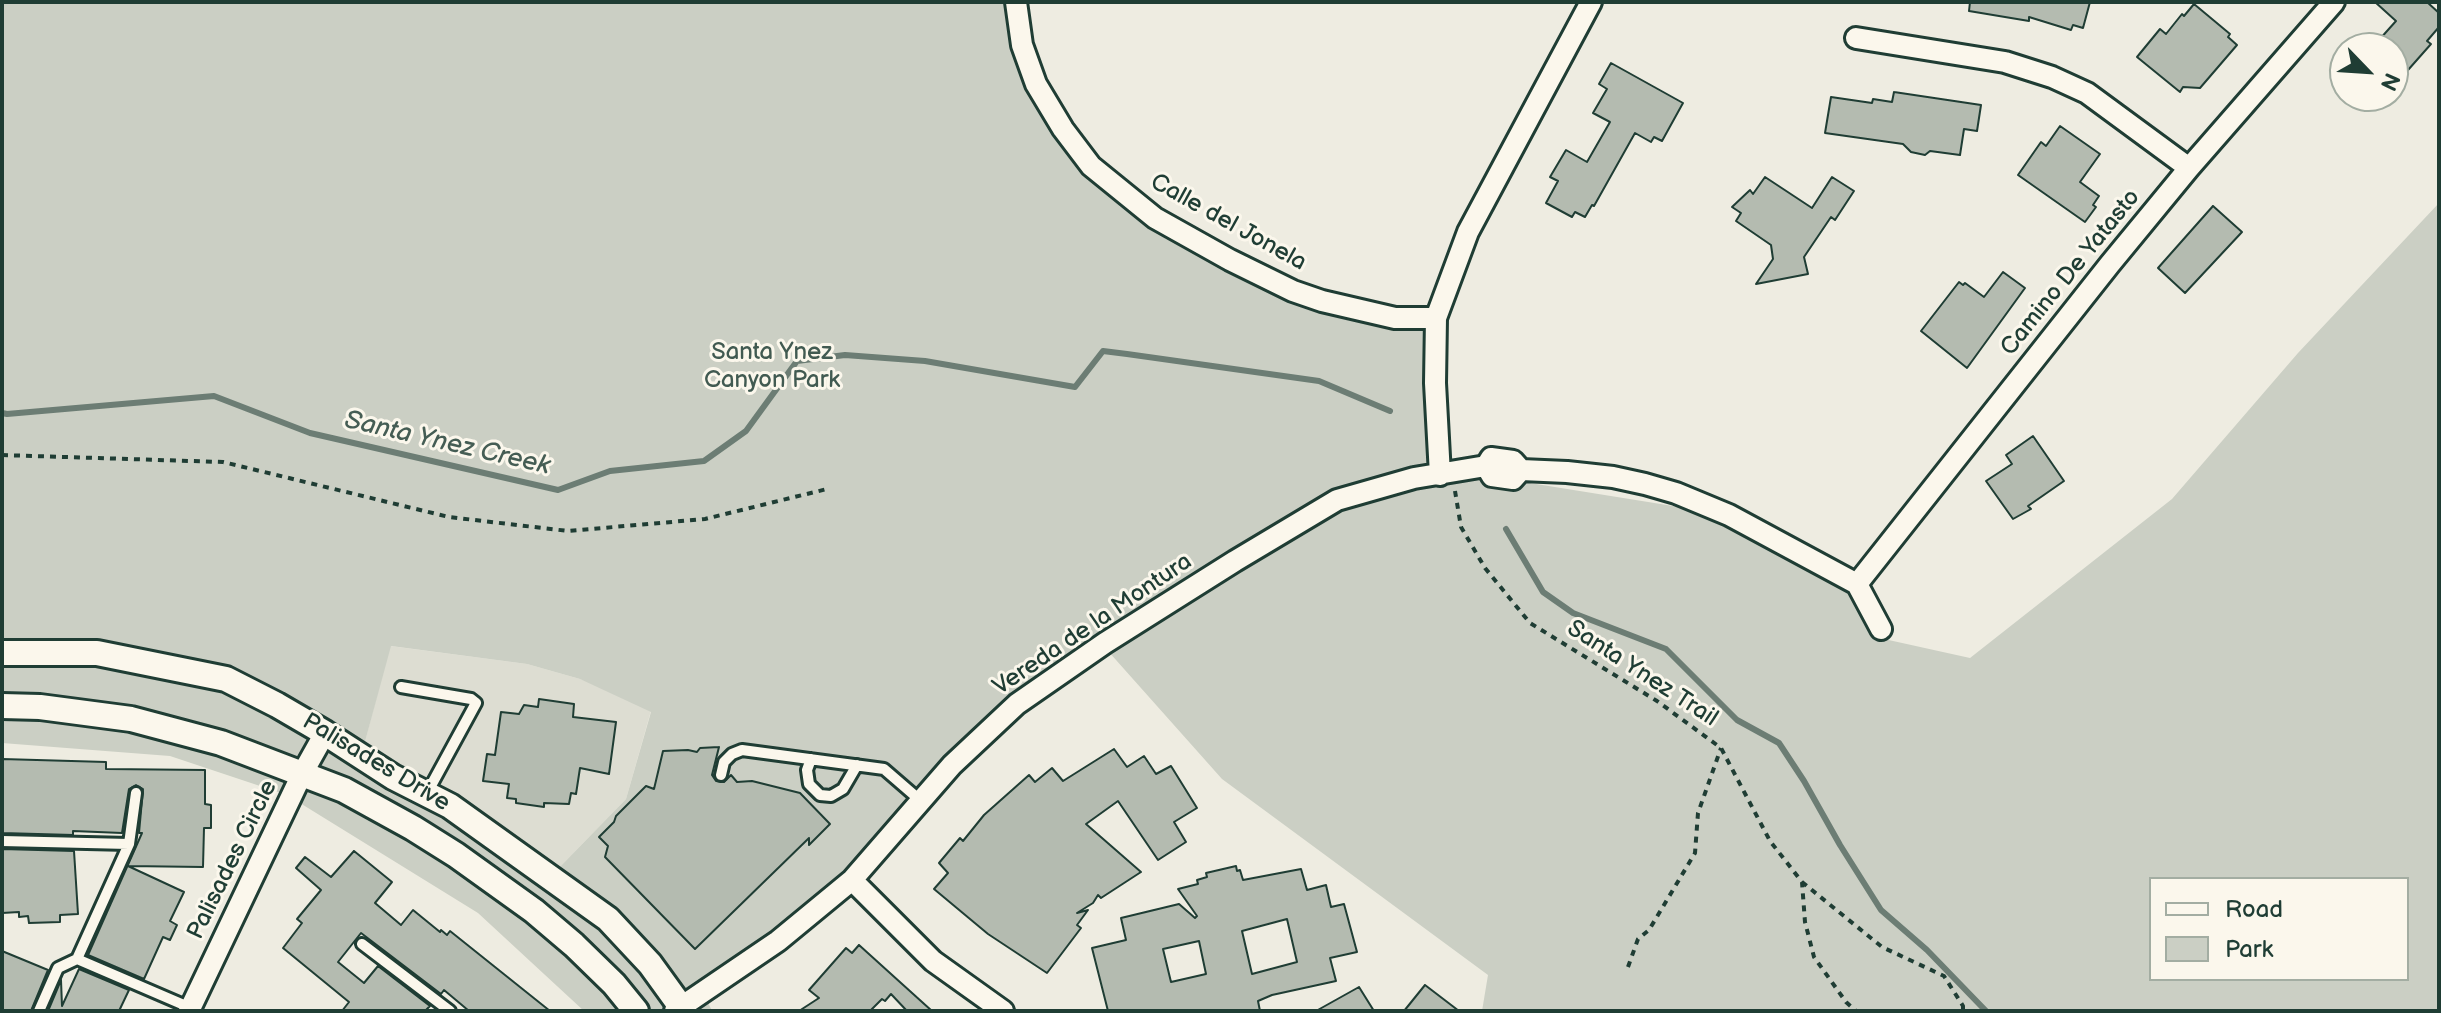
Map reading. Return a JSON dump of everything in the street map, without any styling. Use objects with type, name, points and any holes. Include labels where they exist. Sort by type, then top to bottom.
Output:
[{"type":"street","name":"Calle del Jonela","points":[[1016,2],[1022,45],[1036,84],[1063,129],[1091,166],[1155,218],[1293,291],[1395,318],[1436,318]]},
{"type":"street","points":[[1440,475],[1435,383],[1436,318],[1468,232],[1591,2]]},
{"type":"street","name":"Camino De Yatasto","points":[[1857,584],[2110,264],[2334,2]]},
{"type":"street","points":[[1856,38],[2005,62],[2052,77],[2087,93],[2189,168]]},
{"type":"street","name":"Vereda de la Montura","points":[[680,1009],[778,941],[852,880],[952,765],[1017,704],[1105,643],[1337,500],[1414,478],[1486,466],[1491,458],[1513,461],[1521,470],[1613,477],[1676,493],[1729,515],[1857,584]]},
{"type":"street","points":[[1857,584],[1881,629]]},
{"type":"street","name":"Palisades Drive","points":[[2,653],[97,653],[226,679],[325,733],[393,777],[450,806],[608,919],[650,964],[680,1009]]},
{"type":"street","name":"Palisades Drive","points":[[2,706],[40,707],[131,719],[221,743],[344,790],[456,855],[534,911],[614,984],[636,1011]]},
{"type":"street","name":"Palisades Circle","points":[[190,1009],[302,774],[325,733]]},
{"type":"street","points":[[852,880],[933,961],[1003,1011]]},
{"type":"lane","points":[[401,687],[471,699],[476,703],[426,795]]},
{"type":"lane","points":[[721,775],[724,762],[742,750],[884,769],[921,801]]},
{"type":"lane","points":[[811,759],[807,770],[809,784],[820,795],[831,796],[843,789],[857,765]]},
{"type":"lane","points":[[39,1011],[58,968],[77,959],[129,844],[136,793]]},
{"type":"lane","points":[[2,841],[129,844]]},
{"type":"lane","points":[[362,944],[450,1011]]},
{"type":"lane","points":[[77,959],[190,1009]]},
{"type":"path","points":[[2,455],[223,462],[449,517],[568,531],[705,519],[827,489]]},
{"type":"path","name":"Santa Ynez Trail","points":[[1457,504],[1461,527],[1485,568],[1530,623],[1657,701],[1721,748],[1770,841],[1802,882],[1882,947],[1944,976],[1963,1011]]},
{"type":"path","points":[[1628,967],[1638,939],[1649,930],[1695,853],[1698,813],[1721,748]]},
{"type":"path","points":[[1802,882],[1805,922],[1814,957],[1856,1011]]},
{"type":"shaded area","points":[[390,646],[527,664],[654,700],[626,799],[553,874],[434,785],[363,749]]},
{"type":"green space","name":"Santa Ynez Canyon Park","points":[[2,2],[1016,2],[1040,81],[1095,161],[1159,212],[1296,286],[1353,305],[1442,314],[1449,470],[1729,515],[1854,590],[1875,637],[1970,658],[2172,499],[2298,353],[2439,203],[2439,1011],[1482,1011],[1488,975],[1222,779],[1100,642],[1014,701],[846,875],[773,936],[701,988],[712,1011],[584,1011],[478,913],[287,795],[170,756],[2,743]],"holes":[[[391,646],[527,664],[580,679],[651,712],[626,799],[553,874],[363,749]]]},
{"type":"building","points":[[1970,2],[2090,2],[2083,28],[2073,25],[2071,30],[2029,17],[2029,21],[1969,11]]},
{"type":"building","points":[[2375,2],[2427,2],[2439,13],[2439,27],[2427,41],[2431,44],[2409,69],[2409,32],[2386,32],[2396,21]]},
{"type":"building","points":[[2194,4],[2230,34],[2228,37],[2237,45],[2200,88],[2183,87],[2180,92],[2137,57],[2160,29],[2166,34]]},
{"type":"building","points":[[1611,63],[1683,103],[1662,141],[1654,137],[1651,142],[1635,133],[1594,206],[1585,217],[1575,212],[1572,217],[1546,203],[1558,181],[1550,177],[1566,150],[1587,162],[1610,122],[1593,113],[1607,89],[1599,84]]},
{"type":"building","points":[[1894,92],[1981,105],[1977,131],[1964,129],[1960,155],[1930,151],[1925,155],[1911,152],[1903,144],[1825,133],[1831,97],[1872,103],[1873,99],[1892,102]]},
{"type":"building","points":[[2060,126],[2100,154],[2080,182],[2099,196],[2093,205],[2096,207],[2085,222],[2018,175],[2041,142],[2046,146]]},
{"type":"building","points":[[1765,177],[1812,208],[1832,177],[1854,191],[1835,220],[1831,217],[1804,257],[1808,274],[1756,284],[1773,259],[1771,245],[1736,221],[1741,213],[1732,207],[1750,190],[1753,194]]},
{"type":"building","points":[[2213,206],[2242,232],[2185,293],[2158,268]]},
{"type":"building","points":[[2003,272],[2025,288],[1967,368],[1921,331],[1959,282],[1984,297]]},
{"type":"building","points":[[2033,436],[2064,481],[2028,506],[2031,509],[2013,519],[1986,481],[2012,464],[2006,455]]},
{"type":"building","points":[[539,699],[574,704],[573,717],[616,722],[609,774],[580,768],[576,794],[571,793],[569,804],[544,803],[544,807],[516,803],[516,799],[507,798],[509,784],[483,781],[487,754],[495,755],[501,712],[519,714],[524,705],[538,707]]},
{"type":"building","points":[[719,747],[712,775],[716,781],[724,782],[731,775],[737,782],[752,781],[800,793],[830,824],[809,845],[809,838],[695,949],[605,857],[608,846],[599,837],[646,786],[654,789],[663,751],[697,752],[700,748]]},
{"type":"building","points":[[1114,749],[1127,767],[1144,756],[1156,774],[1171,766],[1197,808],[1174,822],[1186,842],[1158,860],[1118,801],[1086,824],[1141,872],[1101,898],[1098,895],[1093,903],[1077,913],[1088,910],[1077,925],[1081,928],[1047,973],[988,934],[934,889],[948,873],[939,863],[960,838],[963,841],[984,815],[1029,775],[1035,782],[1052,768],[1063,781]]},
{"type":"building","points":[[2,759],[106,762],[106,769],[205,770],[205,804],[211,805],[211,828],[204,828],[203,867],[128,866],[184,892],[170,921],[177,925],[170,940],[163,937],[144,979],[88,955],[142,833],[139,833],[143,789],[136,785],[129,789],[122,833],[2,833]]},
{"type":"building","points":[[2,849],[74,851],[78,914],[60,915],[60,922],[29,923],[28,916],[19,917],[19,912],[2,913]]},
{"type":"building","points":[[354,851],[392,882],[375,903],[401,925],[413,910],[440,932],[447,935],[450,931],[550,1011],[469,1011],[444,990],[441,994],[361,933],[338,962],[364,983],[378,966],[430,1006],[425,1011],[342,1011],[349,1002],[283,948],[302,923],[297,919],[321,890],[296,868],[305,857],[331,877]]},
{"type":"building","points":[[1236,866],[1243,880],[1301,869],[1307,890],[1326,885],[1331,907],[1344,904],[1357,952],[1330,958],[1336,981],[1272,995],[1258,1001],[1260,1011],[1108,1011],[1092,948],[1126,940],[1121,918],[1179,904],[1195,918],[1197,916],[1178,889],[1198,884],[1197,880],[1207,877],[1206,873]],"holes":[[[1287,919],[1297,962],[1252,974],[1242,931]],[[1199,941],[1206,974],[1171,982],[1163,949]]]},
{"type":"building","points":[[859,945],[932,1011],[907,1011],[891,994],[870,1011],[799,1011],[819,998],[809,990],[846,948],[852,953]]},
{"type":"building","points":[[2,951],[48,970],[31,1011],[2,1011]]},
{"type":"building","points":[[79,969],[129,990],[119,1011],[48,1011],[61,980],[62,1006]]},
{"type":"building","points":[[1425,985],[1459,1011],[1404,1011]]},
{"type":"building","points":[[1359,987],[1374,1011],[1316,1011]]},
{"type":"waterway","name":"Santa Ynez Creek","points":[[2,413],[214,396],[310,433],[558,490],[610,471],[704,461],[746,431],[797,361],[845,355],[925,361],[1075,387],[1103,351],[1319,381],[1390,411]]},
{"type":"waterway","name":"Santa Ynez Creek","points":[[1506,529],[1543,592],[1573,613],[1666,649],[1737,720],[1779,743],[1881,910],[1927,950],[1986,1011]]}]
